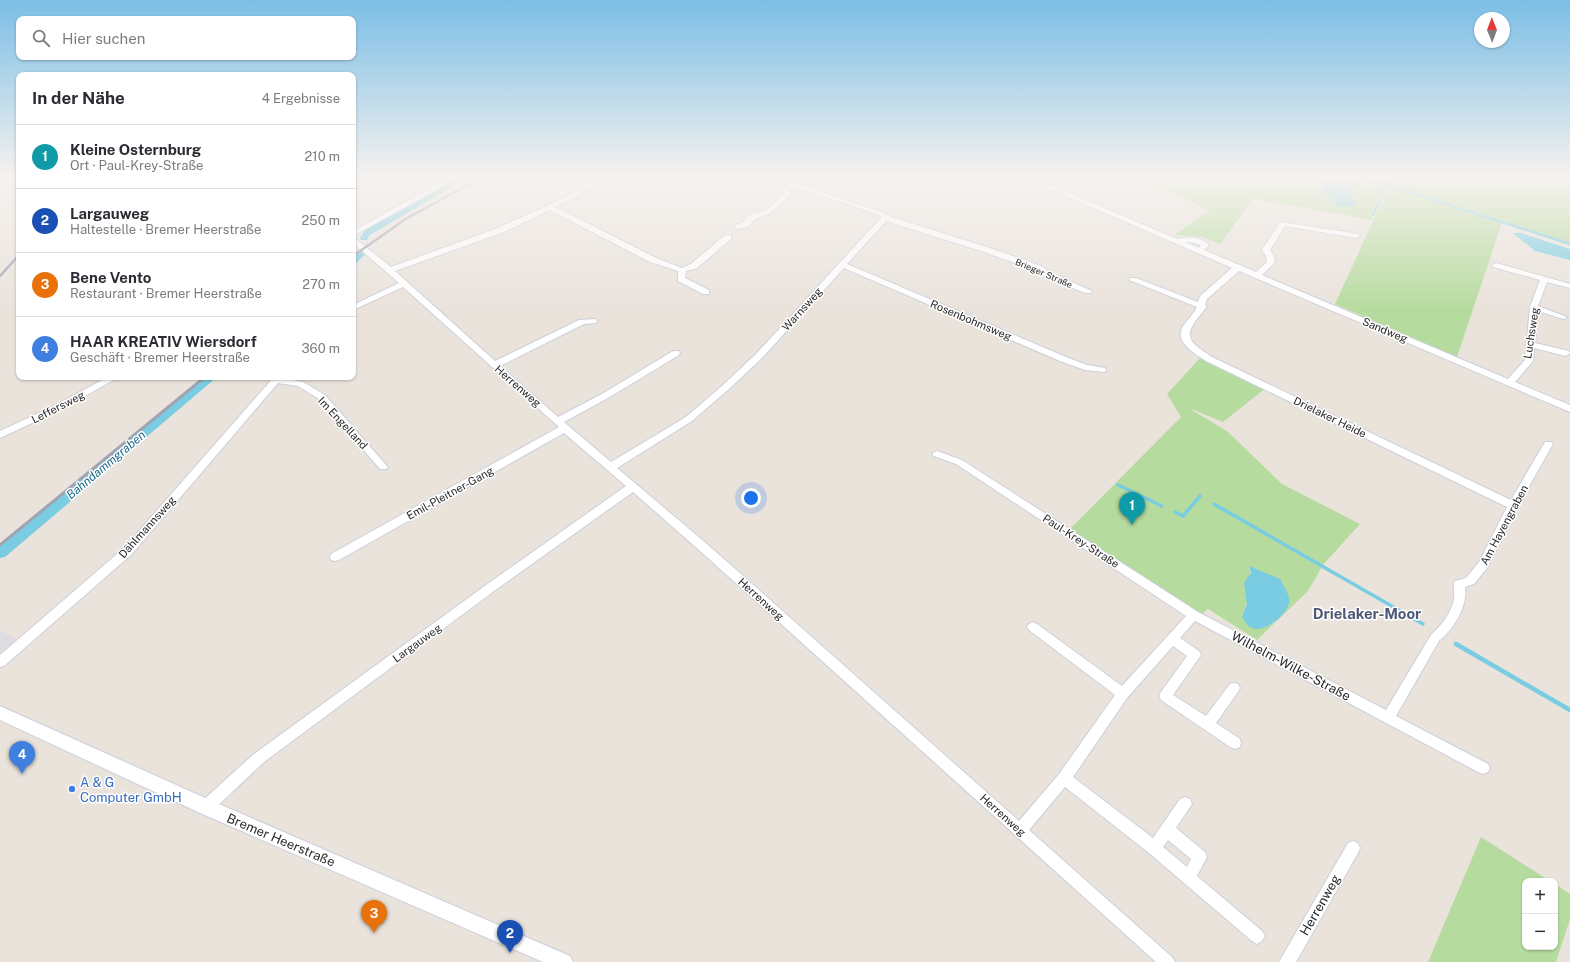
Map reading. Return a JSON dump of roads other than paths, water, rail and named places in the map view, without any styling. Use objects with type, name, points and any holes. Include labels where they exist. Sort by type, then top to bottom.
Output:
[{"type":"street","points":[[356,232],[377,221]]},
{"type":"street","points":[[390,270],[501,230],[520,221]]},
{"type":"street","points":[[577,221],[653,260],[672,268],[682,270],[694,266],[728,237]]},
{"type":"street","points":[[738,227],[745,225],[749,221]]},
{"type":"street","name":"Warnsweg","points":[[611,467],[690,419],[726,387],[758,357],[882,221]]},
{"type":"street","name":"Brieger Straße","points":[[894,221],[984,249],[1038,268],[1048,275],[1088,291]]},
{"type":"street","name":"Sandweg","points":[[1127,221],[1174,241],[1194,240],[1202,242],[1205,245],[1200,252],[1570,409]]},
{"type":"street","points":[[1257,276],[1271,262],[1270,256],[1266,250],[1283,224],[1356,236]]},
{"type":"street","name":"Herrenweg","points":[[356,242],[390,270],[561,424],[634,486],[1167,962]]},
{"type":"street","name":"Rosenbohmsweg","points":[[842,265],[1063,359],[1085,367],[1102,370]]},
{"type":"street","points":[[1496,265],[1570,286]]},
{"type":"street","name":"Drielaker Heide","points":[[1237,268],[1203,298],[1202,307],[1187,325],[1185,335],[1189,344],[1202,355],[1348,427],[1513,505]]},
{"type":"street","points":[[682,270],[681,279],[706,292]]},
{"type":"street","name":"Luchsweg","points":[[1509,383],[1528,361],[1534,307],[1544,279]]},
{"type":"street","points":[[1133,280],[1202,307]]},
{"type":"street","points":[[356,307],[404,283]]},
{"type":"street","points":[[1534,307],[1563,317]]},
{"type":"street","points":[[494,365],[582,322],[593,321]]},
{"type":"street","points":[[1530,344],[1566,353]]},
{"type":"street","name":"Emil-Pleitner-Gang","points":[[335,557],[561,424],[676,353]]},
{"type":"street","name":"Leffersweg","points":[[0,435],[67,403],[109,380]]},
{"type":"street","name":"Dählmannsweg","points":[[0,662],[128,551],[276,380]]},
{"type":"street","name":"Im Engelland","points":[[285,380],[300,384],[322,397],[383,467]]},
{"type":"street","name":"Am Hayengraben","points":[[1388,718],[1435,638],[1440,635],[1451,618],[1460,598],[1458,584],[1470,581],[1483,565],[1513,505],[1548,444]]},
{"type":"street","name":"Paul-Krey-Straße","points":[[937,454],[959,462],[1194,615]]},
{"type":"street","name":"Largauweg","points":[[206,807],[258,758],[497,583],[634,486]]},
{"type":"street","points":[[1020,830],[1064,778],[1123,694],[1194,615]]},
{"type":"street","name":"Wilhelm-Wilke-Straße","points":[[1194,615],[1483,768]]},
{"type":"street","points":[[1033,627],[1123,694]]},
{"type":"street","points":[[1172,639],[1195,655],[1165,696],[1235,743]]},
{"type":"street","points":[[1208,724],[1234,688]]},
{"type":"street","name":"Bremer Heerstraße","points":[[0,713],[206,807],[564,962]]},
{"type":"street","points":[[1064,778],[1154,848],[1257,936]]},
{"type":"street","points":[[1154,848],[1185,804]]},
{"type":"street","points":[[1166,829],[1200,857],[1188,878]]},
{"type":"street","name":"Herrenweg","points":[[1287,962],[1353,848]]},
{"type":"water","points":[[1513,233],[1521,233],[1570,249],[1570,260],[1535,251]]},
{"type":"water","points":[[1249,566],[1280,579],[1289,597],[1287,608],[1279,618],[1267,626],[1255,629],[1250,627],[1242,617],[1247,604],[1244,583],[1251,573]]},
{"type":"waterway","name":"Bahndammgraben","points":[[364,238],[367,233],[387,221]]},
{"type":"waterway","points":[[1498,221],[1570,244]]},
{"type":"waterway","name":"Bahndammgraben","points":[[356,258],[361,254]]},
{"type":"waterway","name":"Bahndammgraben","points":[[0,553],[208,380]]},
{"type":"waterway","points":[[1118,485],[1162,506]]},
{"type":"waterway","points":[[1175,512],[1183,516],[1200,496]]},
{"type":"waterway","points":[[1214,504],[1423,624]]},
{"type":"waterway","points":[[1456,644],[1570,710]]},
{"type":"railway","points":[[356,254],[403,221]]},
{"type":"railway","points":[[0,276],[16,258]]},
{"type":"railway","points":[[0,545],[201,380]]},
{"type":"place","name":"Kleine Osternburg","points":[[1132,525]]},
{"type":"place","name":"HAAR KREATIV Wiersdorf","points":[[22,774]]},
{"type":"place","name":"A & G Computer GmbH","points":[[72,789]]},
{"type":"place","name":"Bene Vento","points":[[374,933]]},
{"type":"place","name":"Largauweg","points":[[510,953]]},
{"type":"district","name":"Drielaker-Moor","points":[[1367,613]]}]
